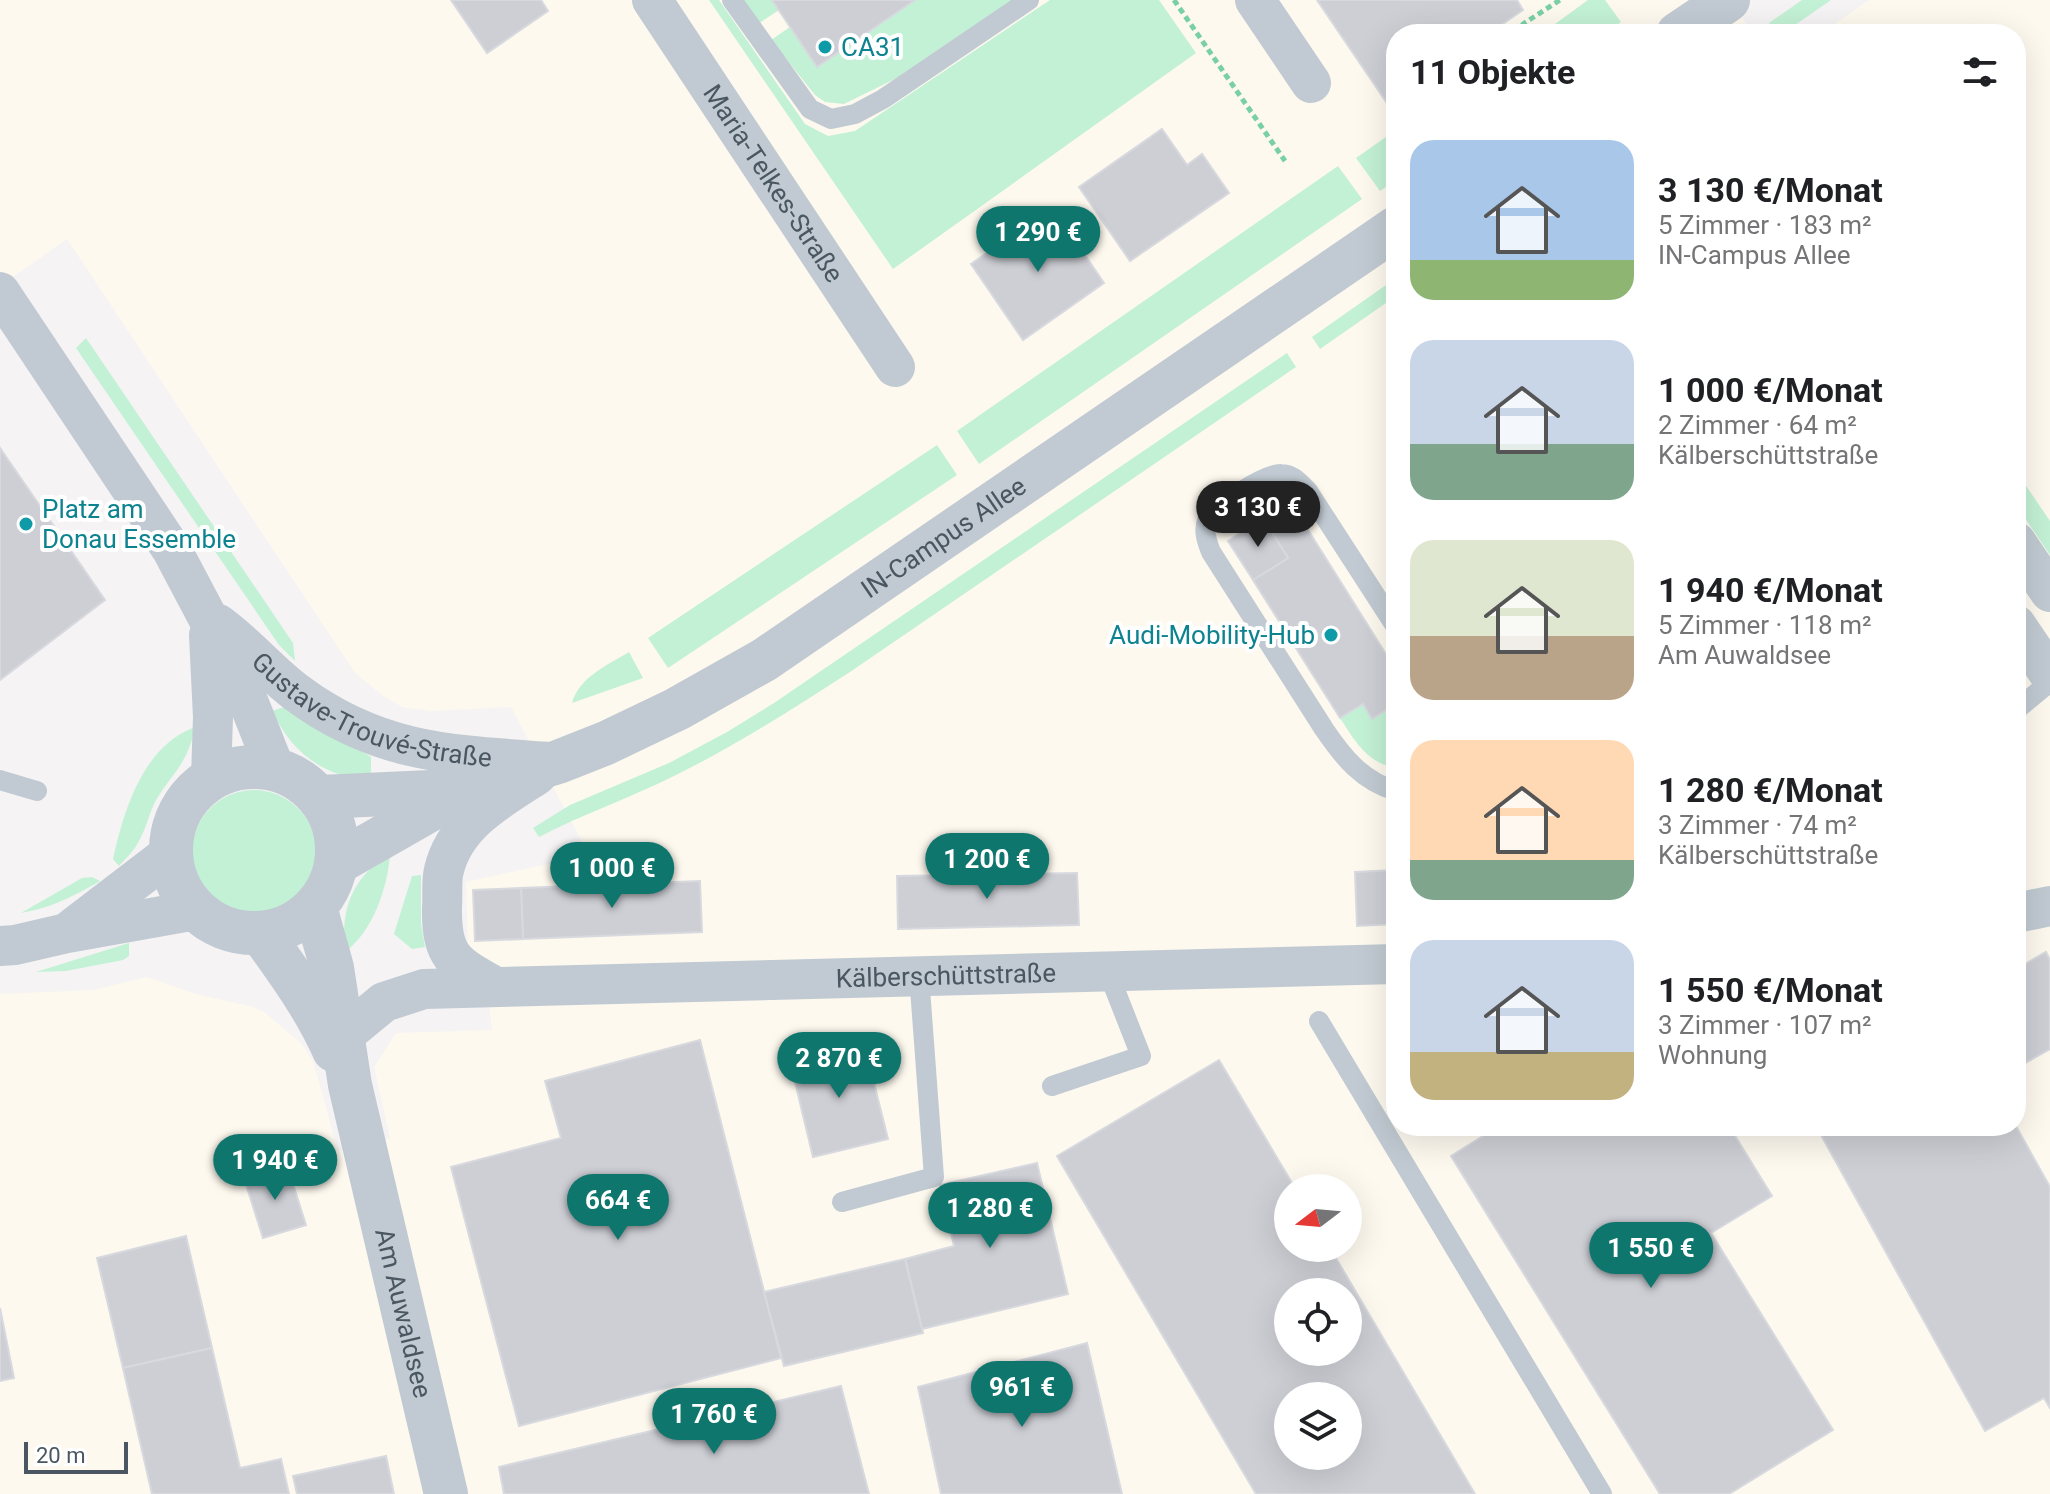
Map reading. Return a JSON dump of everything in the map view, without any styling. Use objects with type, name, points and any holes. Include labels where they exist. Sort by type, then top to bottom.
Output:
[{"type":"street","name":"Maria-Telkes-Straße","points":[[652,0],[895,367]]},
{"type":"street","points":[[1255,0],[1311,83]]},
{"type":"street","points":[[1693,24],[1728,0]]},
{"type":"street","name":"IN-Campus Allee","points":[[337,863],[463,791],[558,762],[606,743],[677,709],[764,660],[1386,235]]},
{"type":"street","name":"Gustave-Trouvé-Straße","points":[[0,292],[172,550],[237,673],[275,769]]},
{"type":"street","points":[[2026,557],[2050,592]]},
{"type":"street","name":"Gustave-Trouvé-Straße","points":[[206,615],[244,643],[294,691],[359,731],[405,746],[455,755],[558,762]]},
{"type":"street","name":"Gustave-Trouvé-Straße","points":[[206,615],[212,665],[211,778]]},
{"type":"street","points":[[2026,640],[2050,675]]},
{"type":"street","points":[[496,987],[458,964],[450,953],[442,925],[443,872],[450,850],[478,816],[558,762]]},
{"type":"street","points":[[253,766],[275,769],[292,775],[320,797],[331,817],[337,840],[337,863],[330,886],[315,907],[300,920],[281,929],[261,933],[226,928],[196,910],[183,893],[171,853],[173,831],[181,810],[194,792],[211,778],[231,769],[253,766]]},
{"type":"street","name":"IN-Campus Allee","points":[[320,797],[463,791]]},
{"type":"street","points":[[67,933],[171,853]]},
{"type":"street","points":[[2026,911],[2050,906]]},
{"type":"street","name":"Am Auwaldsee","points":[[315,907],[332,968],[350,1085],[446,1494]]},
{"type":"street","points":[[0,946],[196,910]]},
{"type":"street","name":"Am Auwaldsee","points":[[261,933],[321,1022],[350,1085]]},
{"type":"street","name":"Kälberschüttstraße","points":[[344,1035],[370,1011],[395,996],[424,989],[1386,964]]},
{"type":"lane","points":[[732,0],[810,109],[831,119],[855,114],[883,99],[1029,0]]},
{"type":"lane","points":[[1386,612],[1308,491],[1293,476],[1269,476],[1214,510],[1207,518],[1206,540],[1211,552],[1324,729],[1343,757],[1364,776],[1386,786]]},
{"type":"lane","points":[[2026,702],[2050,682]]},
{"type":"lane","points":[[0,780],[37,791]]},
{"type":"lane","points":[[1052,1086],[1141,1056],[1108,972]]},
{"type":"lane","points":[[842,1202],[934,1177],[919,975]]},
{"type":"lane","points":[[1319,1021],[1386,1133]]},
{"type":"lane","points":[[1388,1136],[1602,1494]]},
{"type":"path","points":[[1174,0],[1285,161]]},
{"type":"path","points":[[1523,24],[1560,0]]},
{"type":"shaded area","points":[[0,0],[1730,0],[1746,24],[1386,24],[1386,1136],[2026,1136],[2026,24],[1834,24],[1869,0],[2050,0],[2050,1494],[0,1494],[0,994],[93,990],[147,977],[264,1012],[302,1044],[313,1061],[338,1151],[390,1138],[374,1067],[396,1033],[492,1030],[485,962],[468,948],[466,882],[589,855],[511,707],[431,711],[402,707],[355,673],[67,239],[0,286]]},
{"type":"green space","points":[[709,0],[719,0],[805,124],[828,136],[855,131],[1050,0],[1159,0],[1196,53],[893,269]]},
{"type":"green space","points":[[742,0],[772,0],[779,10],[758,24]]},
{"type":"green space","points":[[915,0],[1012,0],[895,79],[844,104],[825,102],[815,95],[771,40],[790,27],[818,66]]},
{"type":"green space","points":[[1588,0],[1605,0],[1621,22],[1618,24],[1555,24]]},
{"type":"green space","points":[[1802,0],[1831,0],[1796,24],[1769,23]]},
{"type":"green space","points":[[1386,137],[1386,187],[1380,191],[1356,158]]},
{"type":"green space","points":[[1338,166],[1362,199],[979,464],[957,431]]},
{"type":"green space","points":[[1386,285],[1386,303],[1320,349],[1312,337]]},
{"type":"green space","points":[[86,338],[293,643],[295,661],[279,645],[76,348]]},
{"type":"green space","points":[[1287,353],[1296,367],[807,700],[764,727],[657,784],[539,837],[533,828],[570,805],[669,763],[774,703]]},
{"type":"green space","points":[[937,445],[957,475],[668,668],[648,638]]},
{"type":"green space","points":[[2026,486],[2050,521],[2050,555],[2026,520]]},
{"type":"green space","points":[[629,652],[643,678],[572,703],[588,679]]},
{"type":"green space","points":[[1363,704],[1373,719],[1386,711],[1386,765],[1369,756],[1340,718]]},
{"type":"green space","points":[[290,705],[371,757],[371,781],[338,774],[300,751],[272,711]]},
{"type":"green space","points":[[195,727],[184,758],[156,800],[137,845],[119,866],[113,859],[123,820],[139,782],[162,749],[177,736]]},
{"type":"green space","points":[[254,790],[278,794],[298,808],[312,828],[316,852],[312,876],[298,896],[278,910],[254,914],[230,910],[210,896],[196,876],[192,852],[196,828],[210,808],[230,794]]},
{"type":"green space","points":[[390,853],[386,880],[377,907],[364,932],[345,952],[345,922],[351,896],[366,873]]},
{"type":"green space","points":[[421,875],[421,924],[425,947],[412,949],[394,934],[412,876]]},
{"type":"green space","points":[[92,877],[100,881],[62,901],[21,913],[82,878]]},
{"type":"green space","points":[[129,943],[129,956],[123,960],[66,971],[36,972]]},
{"type":"building","points":[[451,0],[541,0],[548,11],[487,53]]},
{"type":"building","name":"CA31","points":[[772,0],[915,0],[817,67]]},
{"type":"building","points":[[1317,0],[1517,0],[1523,10],[1503,24],[1386,24],[1386,102]]},
{"type":"building","points":[[1162,129],[1187,165],[1202,154],[1229,193],[1130,261],[1079,187]]},
{"type":"building","points":[[1052,207],[1104,283],[1023,340],[971,264]]},
{"type":"building","name":"Platz am Donau Essemble","points":[[0,448],[105,600],[0,680]]},
{"type":"building","name":"Audi-Mobility-Hub","points":[[1298,514],[1386,654],[1386,710],[1372,719],[1363,704],[1340,718],[1253,580],[1288,558],[1271,531]]},
{"type":"building","points":[[1263,518],[1288,558],[1253,580],[1228,541]]},
{"type":"building","points":[[1386,870],[1386,925],[1357,926],[1355,872]]},
{"type":"building","points":[[1077,873],[1079,925],[898,929],[897,876]]},
{"type":"building","points":[[700,881],[702,932],[523,939],[521,888]]},
{"type":"building","points":[[521,888],[523,939],[475,941],[473,890]]},
{"type":"building","points":[[2046,952],[2050,960],[2050,1049],[2026,1062],[2026,963]]},
{"type":"building","points":[[700,1040],[781,1358],[519,1426],[451,1167],[561,1138],[545,1081]]},
{"type":"building","points":[[864,1043],[888,1139],[813,1157],[790,1061]]},
{"type":"building","points":[[1219,1060],[1287,1174],[1274,1174],[1274,1262],[1338,1262],[1348,1278],[1274,1278],[1274,1366],[1362,1366],[1362,1302],[1475,1494],[1256,1494],[1057,1156]]},
{"type":"building","points":[[1483,1136],[1735,1136],[1772,1196],[1711,1233],[1833,1430],[1729,1494],[1660,1494],[1451,1156]]},
{"type":"building","points":[[1822,1136],[2022,1136],[2050,1187],[2050,1408],[2044,1398],[1985,1431]]},
{"type":"building","points":[[1037,1163],[1068,1294],[922,1329],[905,1259],[954,1246],[940,1185]]},
{"type":"building","points":[[287,1165],[306,1225],[263,1238],[244,1178]]},
{"type":"building","points":[[186,1236],[212,1348],[123,1368],[97,1258]]},
{"type":"building","points":[[905,1259],[923,1333],[784,1366],[764,1292]]},
{"type":"building","points":[[0,1308],[14,1378],[0,1381]]},
{"type":"building","points":[[1087,1343],[1122,1494],[941,1494],[918,1387]]},
{"type":"building","points":[[212,1348],[240,1468],[281,1459],[289,1494],[152,1494],[123,1368]]},
{"type":"building","points":[[841,1386],[869,1494],[504,1494],[499,1467]]},
{"type":"building","points":[[386,1456],[394,1494],[297,1494],[293,1476]]},
{"type":"place","name":"CA31","points":[[825,47]]},
{"type":"place","name":"Platz am Donau Essemble","points":[[26,524]]},
{"type":"place","name":"Audi-Mobility-Hub","points":[[1331,635]]}]
